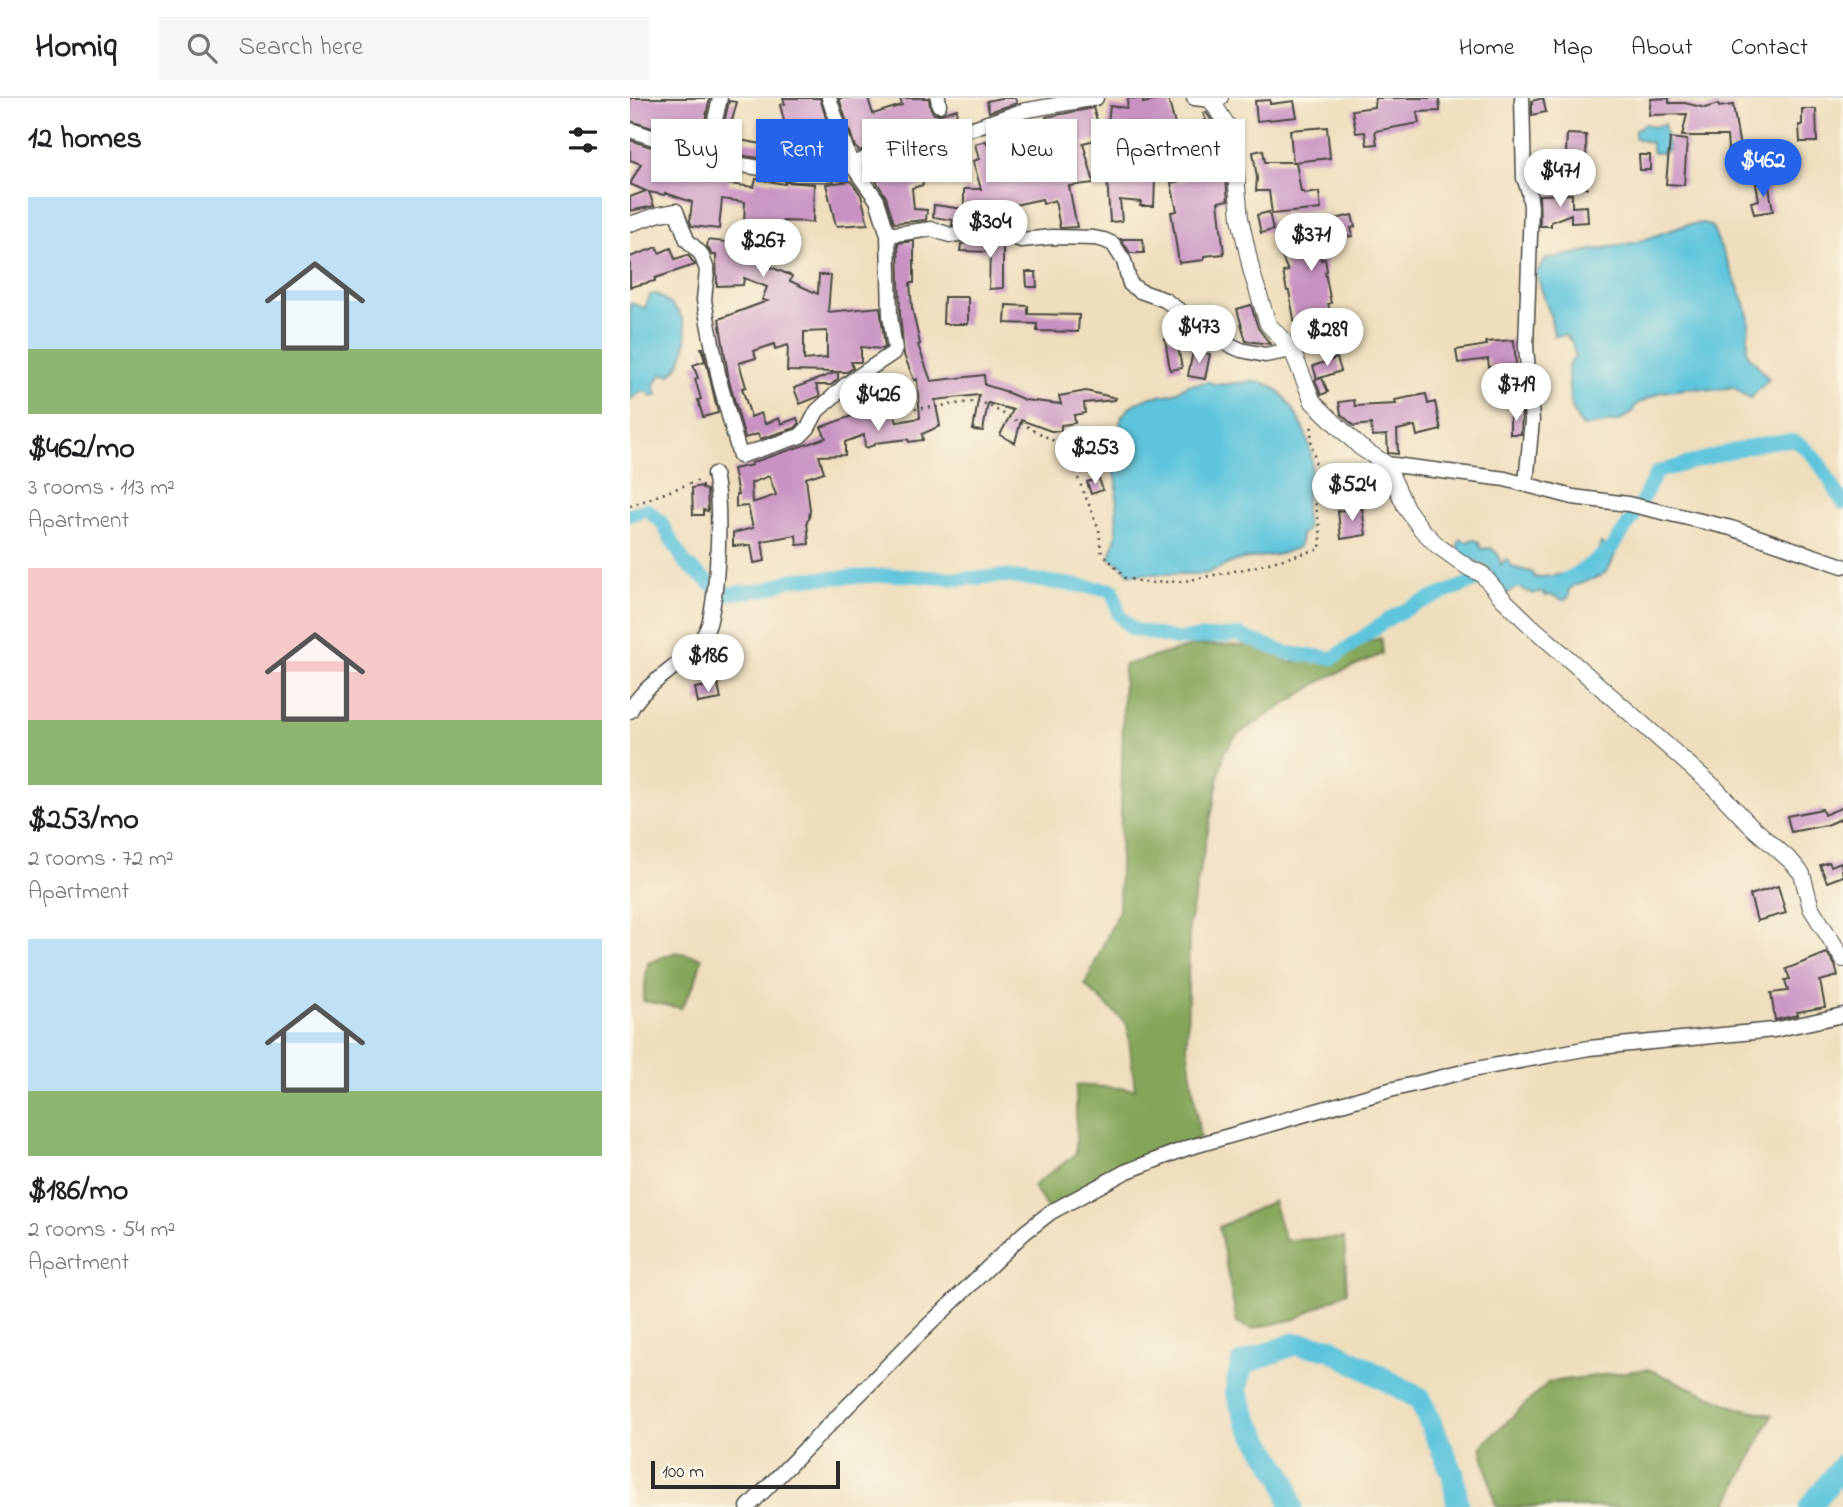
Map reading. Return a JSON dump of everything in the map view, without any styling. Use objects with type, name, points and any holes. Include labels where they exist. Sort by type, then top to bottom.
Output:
[{"type":"street","points":[[716,119],[720,98]]},
{"type":"street","points":[[630,224],[676,211],[687,240],[701,254],[707,270],[704,300],[717,372],[740,456],[800,436],[808,428],[817,411],[848,383],[893,354],[895,349],[890,316],[888,235],[877,200],[851,163],[829,98]]},
{"type":"street","points":[[742,165],[797,174],[831,174],[851,163],[920,139],[973,128],[1022,111],[1096,98]]},
{"type":"street","points":[[1522,98],[1524,178],[1531,207],[1526,346],[1532,420],[1526,483]]},
{"type":"street","points":[[1208,99],[1227,125],[1233,142],[1240,218],[1252,273],[1268,324],[1292,350],[1313,402],[1360,447],[1386,464],[1457,471],[1526,483],[1573,497],[1628,504],[1731,528],[1843,566]]},
{"type":"street","points":[[630,130],[651,137]]},
{"type":"street","points":[[888,235],[932,229],[950,235],[995,230],[1021,240],[1052,237],[1104,240],[1113,244],[1124,261],[1130,284],[1140,291],[1165,300],[1221,341],[1241,350],[1265,355],[1292,350]]},
{"type":"street","points":[[1386,464],[1406,508],[1430,538],[1469,568],[1482,574],[1530,625],[1714,787],[1793,862],[1802,874],[1811,908],[1843,959]]},
{"type":"street","points":[[630,711],[641,696],[692,651],[709,625],[716,570],[719,511],[714,474]]},
{"type":"street","points":[[748,1507],[909,1344],[1024,1233],[1051,1212],[1125,1172],[1187,1148],[1390,1090],[1471,1070],[1589,1048],[1774,1030],[1843,1015]]},
{"type":"path","points":[[908,410],[980,401],[1065,447],[1099,529],[1101,551],[1125,578],[1148,583],[1220,575],[1321,549],[1315,501],[1317,471],[1311,440],[1313,402]]},
{"type":"path","points":[[630,506],[714,474]]},
{"type":"green space","points":[[1381,638],[1382,654],[1326,678],[1237,735],[1224,752],[1189,924],[1187,1046],[1200,1138],[1048,1210],[1033,1186],[1076,1154],[1076,1085],[1135,1089],[1127,1024],[1085,985],[1119,910],[1124,665],[1196,645],[1265,646],[1290,663]]},
{"type":"green space","points":[[676,952],[702,958],[695,983],[681,1008],[643,1001],[648,963]]},
{"type":"green space","points":[[1273,1201],[1285,1240],[1344,1238],[1347,1292],[1295,1319],[1251,1329],[1237,1323],[1219,1227]]},
{"type":"green space","points":[[1648,1369],[1735,1407],[1772,1415],[1726,1507],[1496,1507],[1481,1446],[1549,1382]]},
{"type":"water","points":[[1645,124],[1654,127],[1664,124],[1669,150],[1653,153],[1651,143],[1635,138],[1635,130]]},
{"type":"water","points":[[1703,223],[1712,227],[1745,303],[1749,320],[1747,353],[1769,379],[1750,399],[1733,387],[1661,392],[1636,405],[1632,412],[1619,421],[1583,427],[1574,414],[1570,398],[1568,366],[1575,357],[1572,342],[1565,335],[1554,336],[1536,273],[1546,259],[1637,242],[1686,225]]},
{"type":"water","points":[[657,294],[679,313],[683,320],[686,337],[683,354],[676,369],[670,375],[662,374],[654,385],[657,395],[652,397],[648,392],[641,392],[630,400],[630,303],[645,308],[650,295]]},
{"type":"water","points":[[1208,382],[1267,384],[1282,395],[1296,414],[1311,455],[1305,508],[1307,530],[1301,535],[1299,547],[1280,554],[1238,560],[1205,574],[1129,574],[1123,566],[1110,558],[1116,537],[1117,481],[1110,462],[1122,416],[1132,405],[1151,397],[1172,394],[1188,385]]},
{"type":"water","points":[[1460,539],[1479,542],[1481,549],[1491,548],[1498,554],[1501,565],[1506,559],[1511,567],[1532,572],[1535,578],[1578,572],[1587,568],[1594,563],[1601,543],[1609,550],[1617,550],[1607,571],[1569,589],[1569,597],[1563,600],[1551,595],[1545,596],[1544,592],[1534,594],[1517,587],[1507,594],[1499,578],[1485,565],[1456,553]]},
{"type":"building","points":[[630,98],[710,98],[705,119],[651,119],[651,128],[630,121]]},
{"type":"building","points":[[783,98],[820,98],[826,119],[784,119],[780,105],[785,104]]},
{"type":"building","points":[[839,98],[868,98],[873,114],[902,105],[900,98],[929,98],[934,114],[957,109],[956,119],[862,119],[862,150],[859,151],[855,147]]},
{"type":"building","points":[[1015,98],[1017,103],[989,112],[987,101]]},
{"type":"building","points":[[1128,98],[1143,99],[1143,103],[1168,98],[1173,119],[1108,119],[1110,106],[1127,108]]},
{"type":"building","points":[[1375,98],[1439,98],[1440,111],[1417,112],[1419,123],[1375,131],[1377,144],[1367,145],[1365,132],[1356,133],[1352,110],[1374,107]]},
{"type":"building","points":[[1543,98],[1546,112],[1532,115],[1532,101]]},
{"type":"building","points":[[1669,98],[1669,103],[1685,103],[1705,108],[1718,104],[1719,107],[1733,105],[1740,148],[1728,149],[1727,136],[1682,136],[1687,114],[1649,115],[1651,99]]},
{"type":"building","points":[[1270,100],[1270,104],[1294,101],[1297,117],[1257,121],[1255,101]]},
{"type":"building","points":[[729,101],[737,102],[732,119],[725,119]]},
{"type":"building","points":[[1093,108],[1097,119],[1091,119],[1091,141],[1083,143],[1091,182],[1094,183],[1069,186],[1077,227],[1060,228],[1055,200],[1043,204],[1042,199],[1006,207],[1010,222],[1005,224],[994,220],[952,225],[953,220],[933,217],[934,205],[964,209],[964,189],[981,189],[973,161],[979,159],[975,144],[986,141],[986,182],[1077,182],[1077,119],[1046,119]]},
{"type":"building","points":[[1802,109],[1816,109],[1817,142],[1800,142]]},
{"type":"building","points":[[1327,127],[1330,158],[1293,162],[1290,130]]},
{"type":"building","points":[[1567,134],[1586,135],[1587,188],[1575,188],[1575,154],[1566,153]]},
{"type":"building","points":[[1670,138],[1687,140],[1684,185],[1666,184]]},
{"type":"building","points":[[630,140],[651,147],[651,182],[728,182],[754,187],[756,179],[756,182],[814,184],[813,222],[783,221],[781,250],[776,250],[771,267],[792,276],[790,281],[818,294],[819,275],[831,275],[828,312],[880,307],[885,347],[861,347],[861,362],[851,362],[853,368],[847,372],[838,372],[838,379],[831,385],[816,385],[820,396],[800,404],[794,388],[837,372],[787,371],[788,345],[775,349],[774,344],[754,351],[756,358],[739,363],[746,387],[742,388],[751,417],[761,413],[765,424],[779,418],[781,424],[797,418],[799,424],[795,428],[760,439],[758,434],[745,438],[729,381],[719,319],[767,301],[762,300],[767,287],[744,278],[743,285],[717,286],[716,255],[712,255],[707,246],[708,240],[743,244],[745,202],[722,199],[719,229],[692,226],[692,202],[665,193],[649,192],[654,206],[630,211],[630,197],[646,191],[630,184],[641,164],[630,160]],"holes":[[[827,331],[827,358],[804,360],[804,332]]]},
{"type":"building","points":[[742,141],[756,143],[756,158],[742,156]]},
{"type":"building","points":[[1263,150],[1265,162],[1296,162],[1301,192],[1319,192],[1321,209],[1272,214],[1269,191],[1256,191],[1253,152]]},
{"type":"building","points":[[1639,155],[1650,155],[1650,170],[1640,170]]},
{"type":"building","points":[[851,181],[861,195],[868,224],[836,226],[826,184]]},
{"type":"building","points":[[1768,181],[1773,211],[1754,214],[1751,202],[1759,200],[1756,184]]},
{"type":"building","points":[[877,182],[922,182],[923,185],[912,188],[914,209],[927,210],[926,220],[894,223],[886,197]]},
{"type":"building","points":[[1107,182],[1155,182],[1154,206],[1140,206],[1141,202],[1120,200],[1122,221],[1110,222]]},
{"type":"building","points":[[1226,182],[1228,200],[1218,202],[1224,254],[1179,263],[1171,212],[1177,211],[1171,183]]},
{"type":"building","points":[[1572,194],[1572,207],[1587,206],[1588,222],[1571,223],[1571,214],[1551,222],[1551,226],[1540,226],[1539,195]]},
{"type":"building","points":[[1269,212],[1273,230],[1261,233],[1257,215]]},
{"type":"building","points":[[1352,215],[1355,227],[1351,228],[1353,236],[1319,239],[1321,260],[1325,259],[1327,271],[1325,272],[1331,303],[1328,304],[1334,324],[1300,336],[1283,272],[1288,271],[1281,255],[1291,250],[1286,231]]},
{"type":"building","points":[[1121,239],[1143,239],[1144,253],[1130,253]]},
{"type":"building","points":[[914,241],[914,283],[910,283],[912,308],[920,344],[918,345],[931,381],[984,375],[985,385],[1025,400],[1061,404],[1059,396],[1086,391],[1116,398],[1084,403],[1085,413],[1074,415],[1075,423],[1061,425],[1061,431],[1051,431],[1021,420],[1015,443],[1000,435],[1013,410],[988,403],[983,431],[973,430],[979,395],[935,400],[940,426],[922,434],[923,440],[875,443],[865,448],[864,435],[845,442],[845,455],[819,456],[824,472],[806,478],[810,510],[807,520],[809,544],[797,545],[796,535],[762,541],[765,561],[754,563],[751,545],[733,546],[733,533],[753,528],[748,506],[736,507],[738,495],[733,469],[752,465],[751,463],[826,438],[821,427],[852,416],[849,406],[868,399],[866,393],[876,390],[880,403],[889,400],[897,422],[920,418],[917,379],[914,380],[904,355],[898,243]],"holes":[[[769,476],[776,495],[752,503],[751,483]]]},
{"type":"building","points":[[979,241],[1003,243],[1003,288],[989,289],[990,252],[960,251],[961,244]]},
{"type":"building","points":[[657,247],[659,253],[671,248],[675,259],[688,255],[695,265],[655,278],[655,281],[630,287],[630,257]]},
{"type":"building","points":[[1026,272],[1036,272],[1037,287],[1027,287]]},
{"type":"building","points":[[944,297],[968,297],[968,324],[943,324]]},
{"type":"building","points":[[1006,305],[1028,306],[1028,314],[1079,315],[1078,332],[1037,331],[1037,324],[1005,323]]},
{"type":"building","points":[[1251,305],[1258,328],[1270,344],[1246,341],[1237,309]]},
{"type":"building","points":[[1176,337],[1182,368],[1170,370],[1165,339]]},
{"type":"building","points":[[1514,340],[1516,365],[1489,367],[1488,359],[1458,363],[1456,350],[1487,345],[1486,342]]},
{"type":"building","points":[[703,348],[718,413],[703,417],[695,379],[698,378],[693,365],[705,361]]},
{"type":"building","points":[[1193,351],[1210,354],[1205,379],[1188,376]]},
{"type":"building","points":[[1337,358],[1341,371],[1317,379],[1313,366]]},
{"type":"building","points":[[1322,378],[1328,392],[1321,395],[1315,380]]},
{"type":"building","points":[[1426,394],[1428,404],[1435,402],[1441,430],[1417,436],[1415,426],[1397,430],[1398,454],[1388,453],[1387,435],[1372,436],[1371,424],[1354,426],[1341,414],[1339,402],[1354,400],[1355,406],[1396,404],[1395,400]]},
{"type":"building","points":[[1510,413],[1522,413],[1521,434],[1510,434]]},
{"type":"building","points":[[1375,469],[1384,484],[1374,488],[1367,473]]},
{"type":"building","points":[[1099,479],[1103,490],[1091,494],[1087,482]]},
{"type":"building","points":[[702,486],[702,489],[707,490],[708,511],[703,510],[703,515],[693,515],[692,488]]},
{"type":"building","points":[[1362,508],[1366,535],[1341,539],[1338,511]]},
{"type":"building","points":[[718,684],[721,699],[698,703],[695,688]]},
{"type":"building","points":[[1843,807],[1843,818],[1826,825],[1791,832],[1787,816],[1822,809],[1824,815]]},
{"type":"building","points":[[1829,862],[1831,866],[1841,862],[1843,876],[1827,882],[1820,865]]},
{"type":"building","points":[[1778,886],[1786,913],[1757,921],[1750,895]]},
{"type":"building","points":[[1827,953],[1838,976],[1820,981],[1825,1007],[1797,1012],[1798,1015],[1775,1020],[1771,993],[1788,991],[1785,980],[1790,979],[1786,969]]},
{"type":"waterway","points":[[1565,579],[1571,578],[1611,549],[1634,516],[1657,472],[1729,452],[1770,442],[1796,442],[1811,453],[1843,503]]},
{"type":"waterway","points":[[630,515],[646,509],[661,522],[685,563],[723,594],[764,590],[793,579],[900,575],[959,579],[1002,576],[1113,590],[1119,615],[1132,629],[1176,639],[1239,635],[1287,653],[1333,658],[1390,618],[1417,604],[1477,580],[1520,582]]},
{"type":"waterway","points":[[1291,1507],[1285,1480],[1247,1421],[1236,1391],[1242,1364],[1294,1344],[1329,1348],[1420,1399],[1453,1474],[1458,1507]]},
{"type":"waterway","points":[[1810,1507],[1843,1465]]}]
